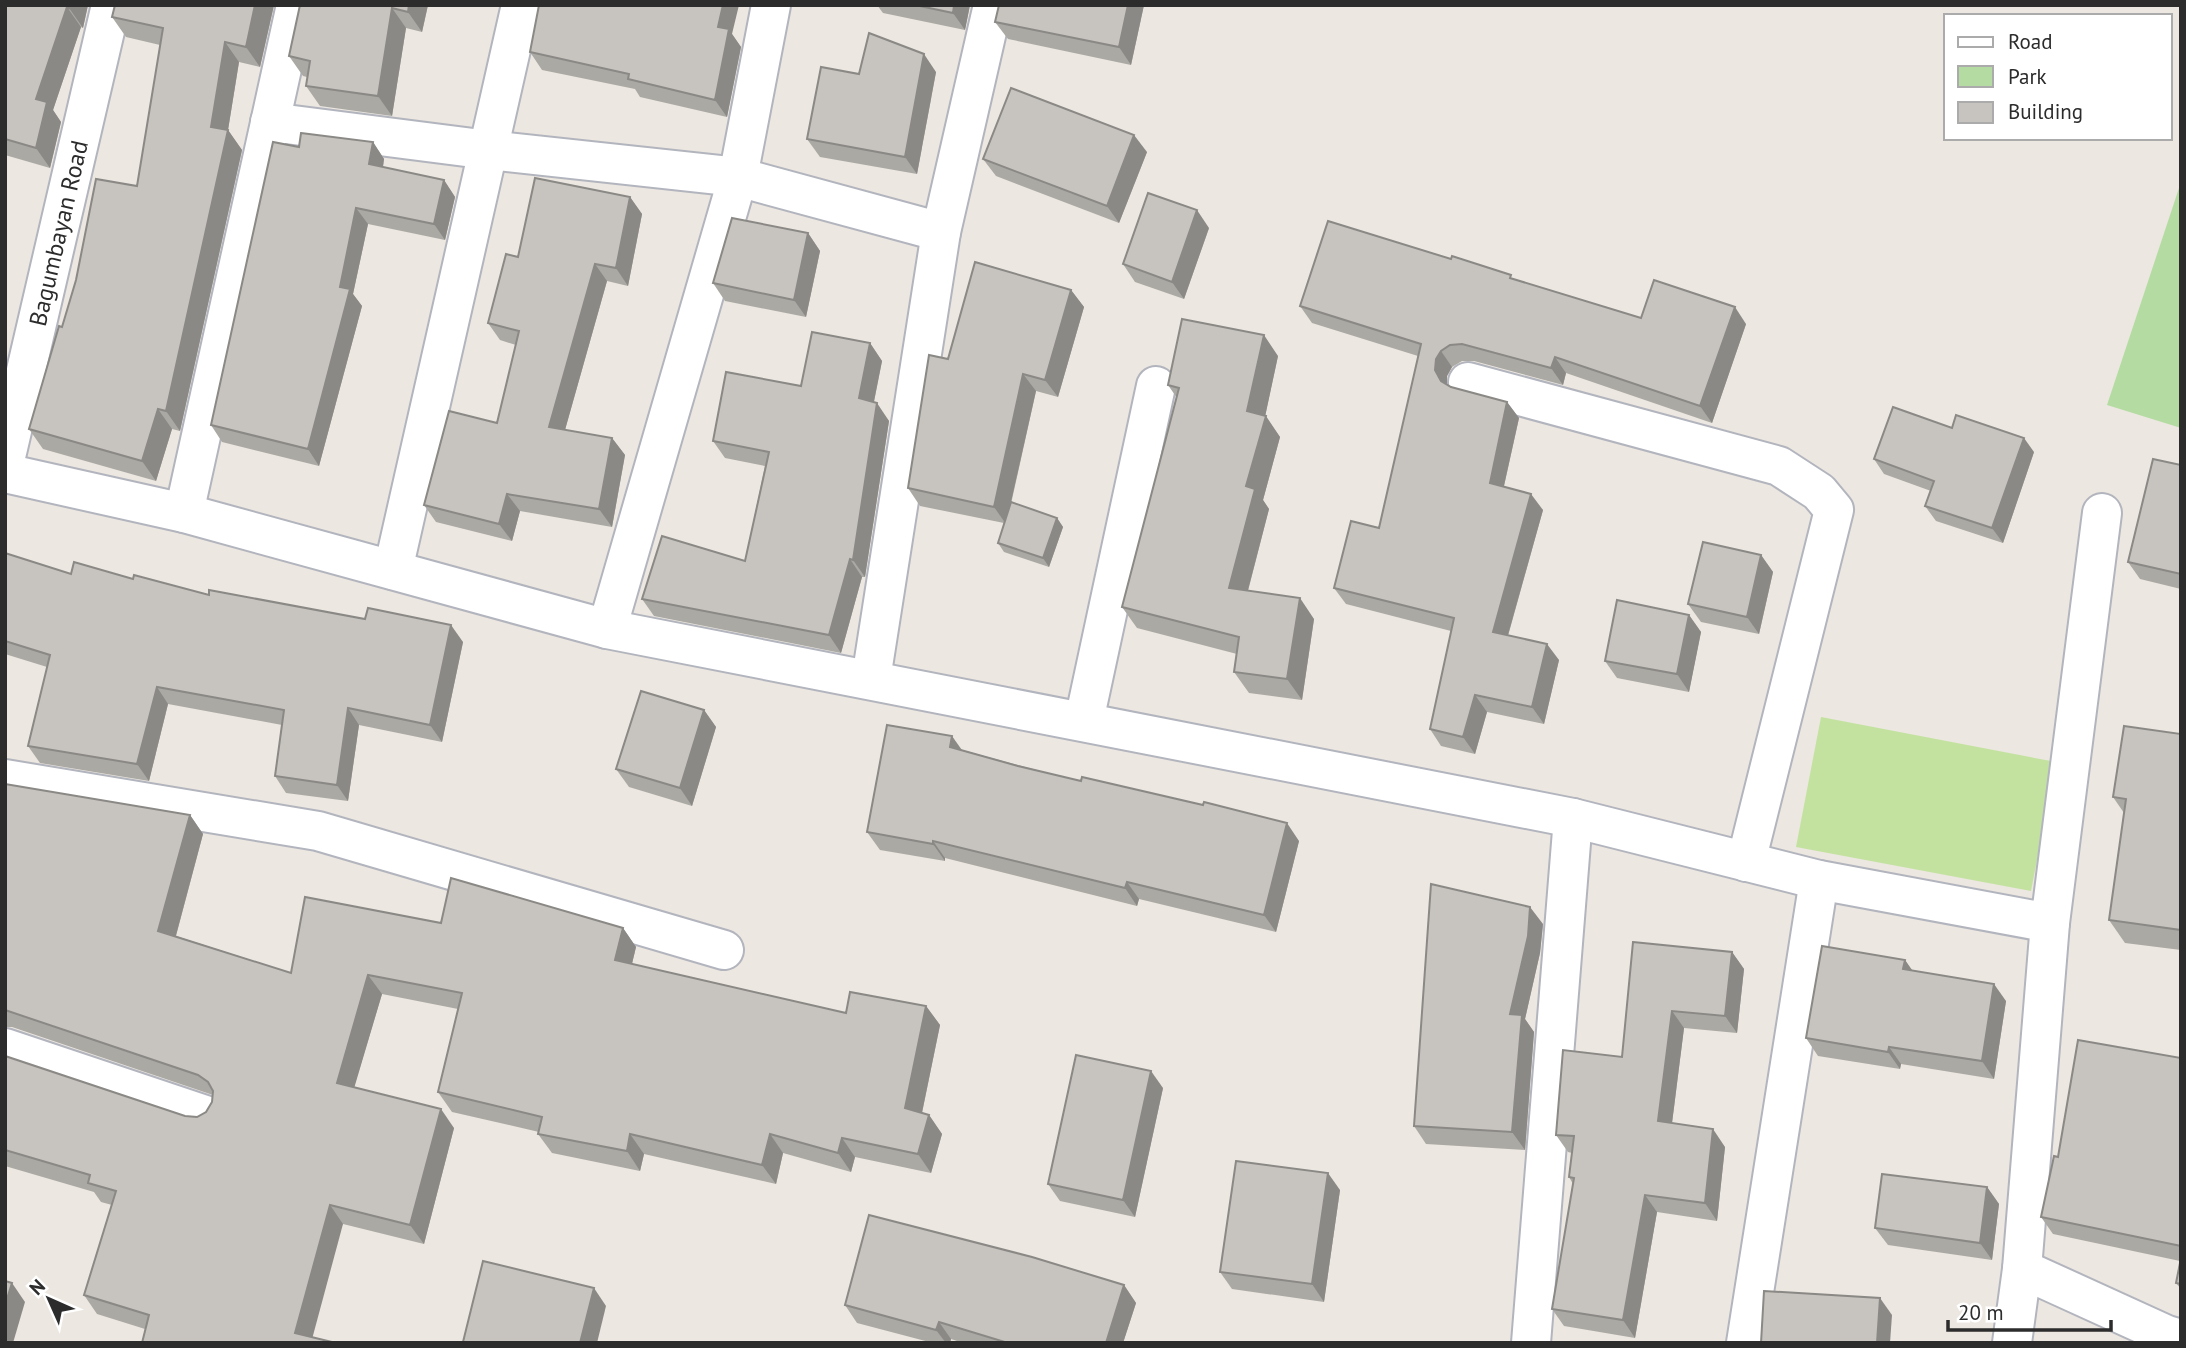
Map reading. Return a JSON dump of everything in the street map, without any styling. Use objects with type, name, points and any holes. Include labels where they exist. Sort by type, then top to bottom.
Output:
[{"type":"street","name":"Bagumbayan Road","points":[[5,461],[10,416],[111,5]]},
{"type":"street","points":[[184,513],[296,5]]},
{"type":"street","points":[[393,570],[521,5]]},
{"type":"street","points":[[607,629],[738,177],[771,5]]},
{"type":"street","points":[[871,679],[941,232],[993,5]]},
{"type":"street","points":[[270,122],[489,150],[738,177],[941,232]]},
{"type":"street","points":[[1468,382],[1779,466],[1819,492],[1834,510],[1746,862]]},
{"type":"street","points":[[1084,722],[1156,386]]},
{"type":"street","points":[[5,473],[184,513],[607,629],[1573,818],[1819,880],[2050,923]]},
{"type":"street","points":[[2012,1343],[2022,1269],[2050,923],[2102,513]]},
{"type":"street","points":[[5,779],[318,831],[724,950]]},
{"type":"street","points":[[1531,1343],[1573,818]]},
{"type":"street","points":[[1746,1343],[1819,880]]},
{"type":"street","points":[[5,1048],[205,1115]]},
{"type":"street","points":[[2022,1269],[2171,1339]]},
{"type":"green space","points":[[2181,182],[2181,428],[2107,405]]},
{"type":"green space","points":[[1821,717],[2056,762],[2031,891],[1796,847]]},
{"type":"building","points":[[5,5],[70,5],[67,7],[36,99],[47,102],[36,148],[5,139]]},
{"type":"building","points":[[115,5],[255,5],[246,47],[225,42],[211,127],[228,130],[166,411],[158,409],[142,461],[29,429],[59,326],[62,327],[76,280],[96,179],[137,186],[163,28],[112,17]]},
{"type":"building","points":[[300,5],[409,5],[408,12],[392,8],[378,96],[306,86],[310,61],[289,56]]},
{"type":"building","points":[[539,5],[723,5],[718,27],[729,29],[715,100],[628,79],[629,74],[530,52]]},
{"type":"building","points":[[915,5],[954,5],[953,13]]},
{"type":"building","points":[[999,5],[1128,5],[1119,47],[995,22]]},
{"type":"building","points":[[869,33],[924,54],[905,157],[807,139],[821,67],[859,74]]},
{"type":"building","points":[[1011,88],[1134,135],[1107,206],[983,159]]},
{"type":"building","points":[[301,133],[373,142],[369,164],[444,180],[434,224],[356,208],[340,287],[350,289],[308,449],[211,425],[273,142],[299,147]]},
{"type":"building","points":[[535,178],[630,197],[616,268],[595,264],[549,427],[612,438],[599,509],[507,494],[499,524],[424,505],[449,411],[497,423],[519,331],[488,323],[506,254],[518,257]]},
{"type":"building","points":[[1148,193],[1197,210],[1172,282],[1123,264]]},
{"type":"building","points":[[732,218],[808,233],[794,300],[713,283]]},
{"type":"building","points":[[1328,221],[1451,259],[1452,256],[1511,275],[1510,278],[1641,318],[1654,280],[1735,307],[1700,406],[1555,357],[1551,368],[1462,344],[1450,345],[1441,351],[1436,359],[1435,370],[1441,381],[1451,387],[1507,402],[1490,483],[1531,494],[1493,632],[1547,644],[1532,707],[1475,695],[1463,737],[1430,729],[1454,618],[1334,588],[1351,521],[1379,528],[1421,344],[1300,306]]},
{"type":"building","points":[[975,262],[1071,290],[1045,380],[1023,374],[994,507],[908,488],[929,355],[948,359]]},
{"type":"building","points":[[1182,319],[1264,335],[1247,411],[1266,416],[1246,486],[1255,489],[1229,588],[1300,598],[1287,679],[1234,672],[1239,637],[1122,607],[1179,388],[1168,385]]},
{"type":"building","points":[[812,332],[870,343],[859,398],[877,403],[853,560],[850,559],[829,635],[642,599],[662,536],[745,561],[769,452],[713,441],[726,372],[801,386]]},
{"type":"building","points":[[1893,407],[1952,428],[1956,415],[2024,438],[1992,528],[1925,506],[1934,481],[1874,459]]},
{"type":"building","points":[[2153,459],[2181,465],[2181,574],[2128,562]]},
{"type":"building","points":[[1011,502],[1057,518],[1043,558],[998,543]]},
{"type":"building","points":[[1703,542],[1761,555],[1747,617],[1688,604]]},
{"type":"building","points":[[5,553],[71,574],[74,562],[133,579],[134,575],[209,595],[209,590],[365,619],[368,608],[451,625],[430,725],[348,708],[337,785],[275,776],[284,710],[157,687],[137,764],[28,746],[50,655],[5,641]]},
{"type":"building","points":[[1617,600],[1689,615],[1677,674],[1605,661]]},
{"type":"building","points":[[641,691],[704,710],[680,788],[616,769]]},
{"type":"building","points":[[887,725],[952,736],[950,747],[1018,766],[1081,781],[1082,777],[1203,805],[1204,802],[1287,823],[1264,915],[1127,882],[1125,888],[933,841],[933,844],[867,832]]},
{"type":"building","points":[[2124,726],[2181,734],[2181,930],[2109,920],[2126,799],[2113,797]]},
{"type":"building","points":[[5,784],[190,815],[158,931],[291,973],[305,897],[441,923],[451,878],[623,928],[615,960],[846,1013],[850,992],[926,1006],[905,1108],[929,1115],[918,1154],[842,1138],[838,1153],[770,1134],[762,1165],[630,1134],[627,1151],[538,1134],[542,1117],[438,1092],[462,993],[368,975],[337,1083],[441,1109],[410,1225],[330,1205],[295,1333],[336,1343],[142,1343],[149,1315],[84,1295],[116,1191],[88,1183],[90,1175],[5,1150],[5,1056],[185,1116],[197,1117],[206,1112],[212,1102],[213,1091],[208,1082],[198,1075],[5,1010]]},
{"type":"building","points":[[1431,884],[1530,907],[1528,936],[1510,1014],[1522,1015],[1512,1132],[1414,1126]]},
{"type":"building","points":[[1633,942],[1732,952],[1725,1016],[1672,1011],[1658,1121],[1713,1129],[1705,1203],[1645,1195],[1623,1320],[1552,1309],[1574,1178],[1569,1177],[1574,1136],[1556,1135],[1563,1050],[1622,1057]]},
{"type":"building","points":[[1822,946],[1905,960],[1903,969],[1994,984],[1982,1061],[1889,1047],[1888,1052],[1806,1038]]},
{"type":"building","points":[[2078,1040],[2181,1058],[2181,1246],[2041,1217],[2054,1156],[2058,1157]]},
{"type":"building","points":[[1076,1055],[1151,1071],[1123,1200],[1048,1184]]},
{"type":"building","points":[[1236,1161],[1328,1173],[1312,1284],[1220,1272]]},
{"type":"building","points":[[1882,1174],[1987,1187],[1980,1243],[1875,1228]]},
{"type":"building","points":[[869,1215],[1032,1257],[1124,1285],[1106,1343],[1008,1343],[939,1322],[936,1330],[845,1305]]},
{"type":"building","points":[[2181,1258],[2181,1284],[2176,1283]]},
{"type":"building","points":[[483,1261],[594,1288],[580,1343],[463,1342]]},
{"type":"building","points":[[5,1281],[12,1283],[5,1305]]},
{"type":"building","points":[[1764,1291],[1880,1298],[1877,1343],[1761,1343]]}]
